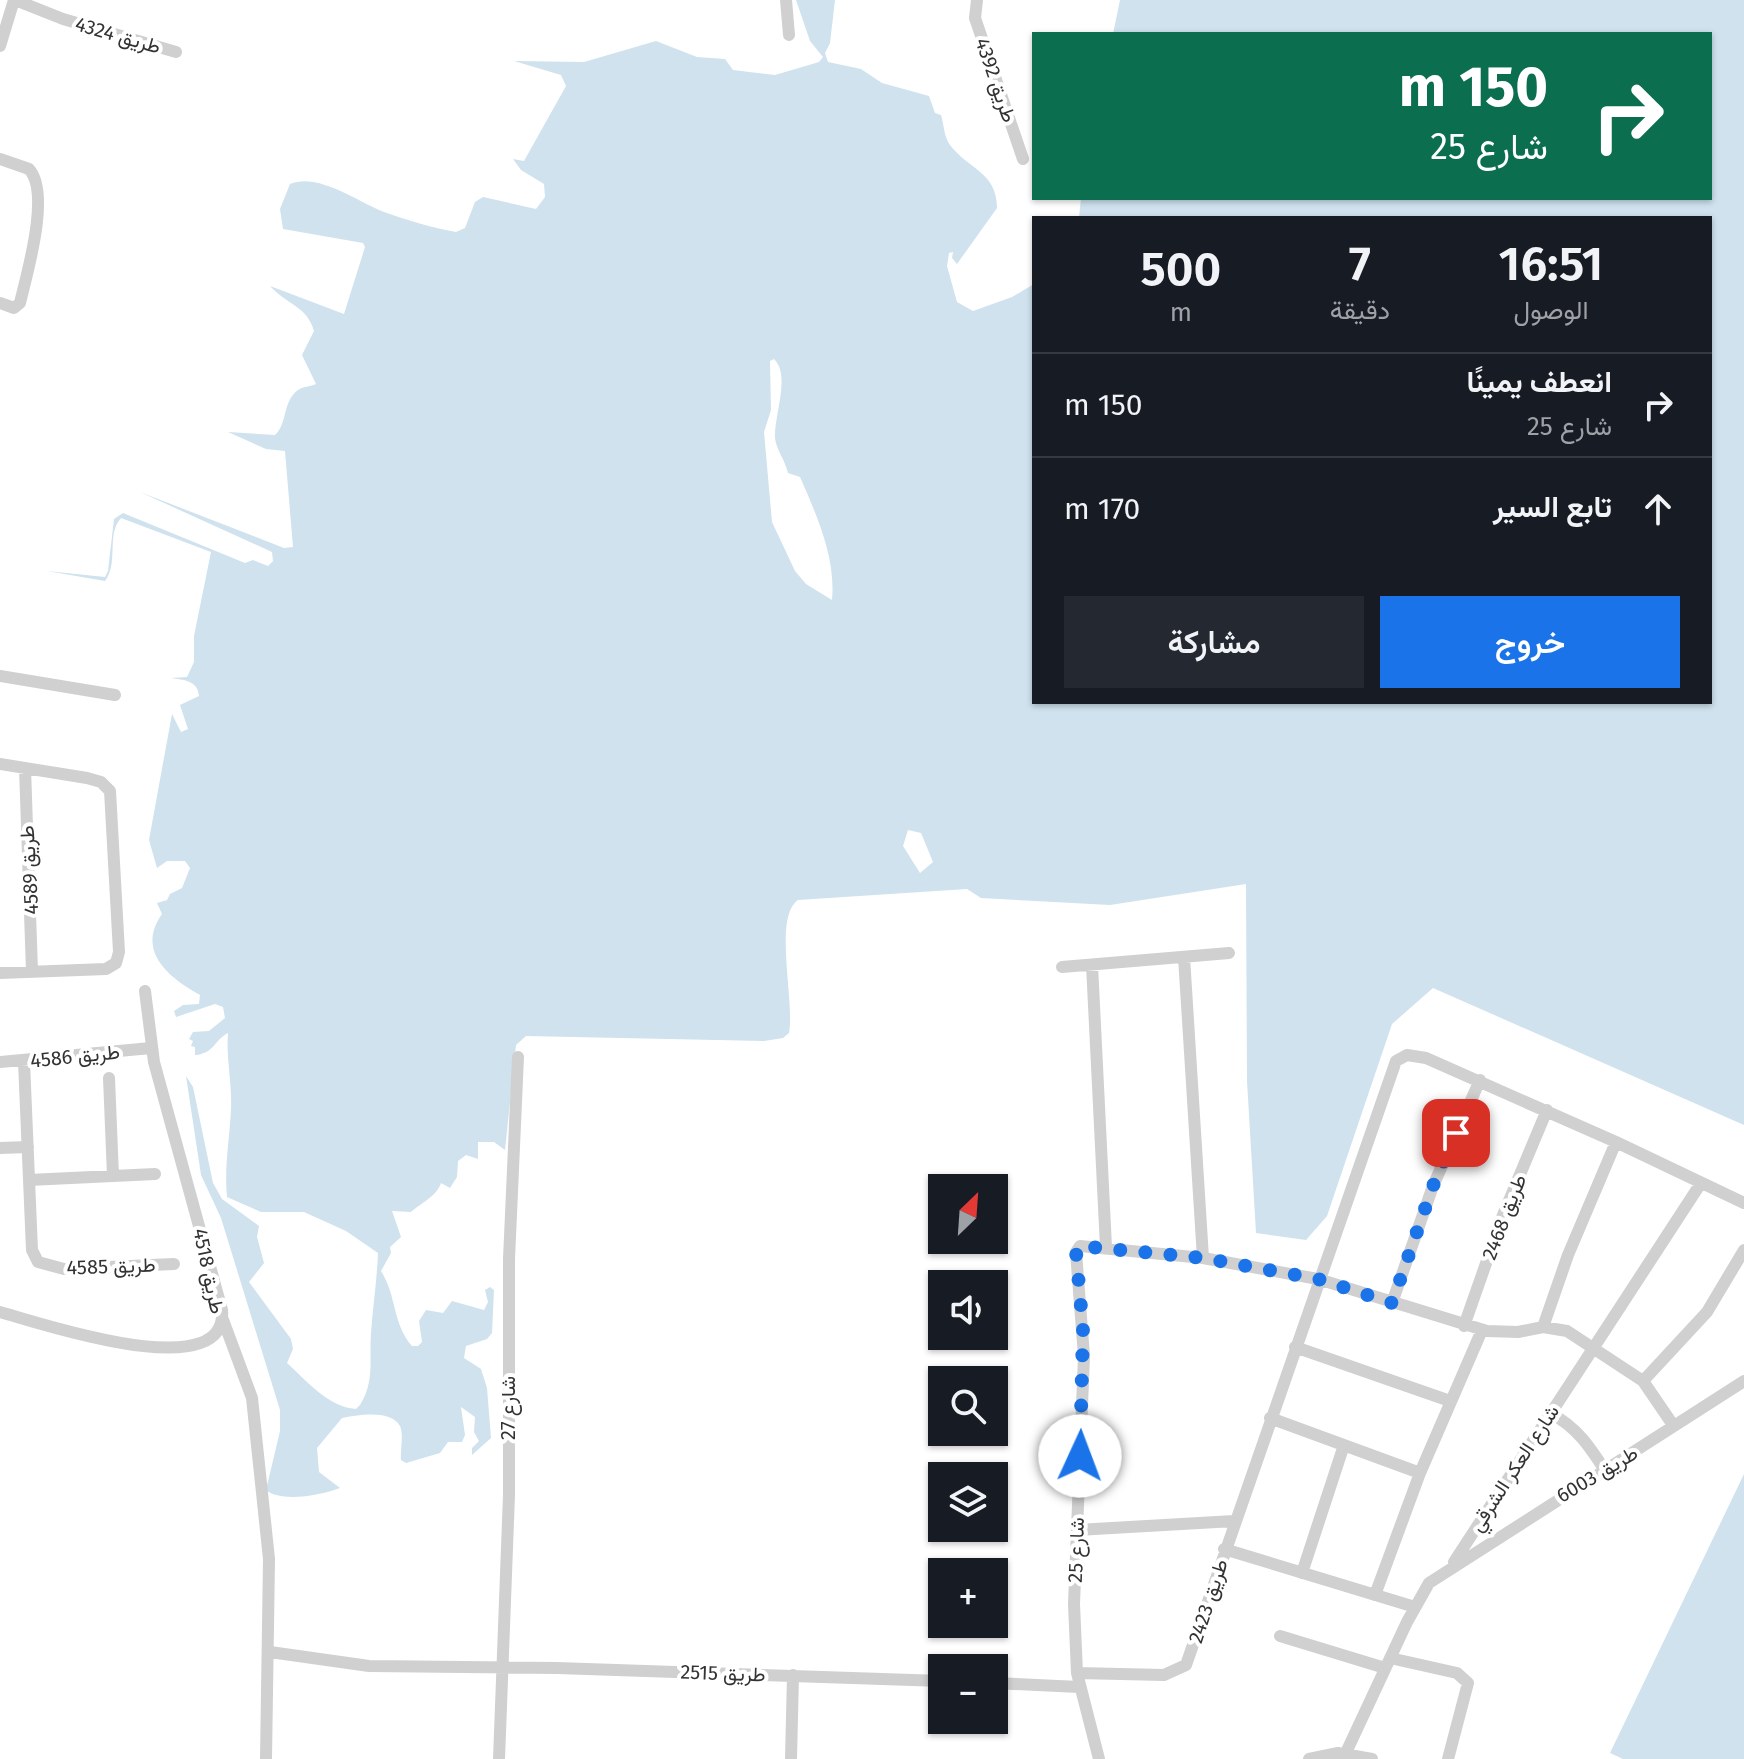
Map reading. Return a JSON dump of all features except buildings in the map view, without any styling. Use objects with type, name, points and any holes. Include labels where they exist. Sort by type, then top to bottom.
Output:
[{"type":"street","points":[[0,46],[14,0]]},
{"type":"street","name":"طريق 4324","points":[[14,0],[63,19],[176,52]]},
{"type":"street","points":[[786,0],[789,35]]},
{"type":"street","name":"طريق 4392","points":[[977,0],[975,18],[1023,159]]},
{"type":"street","points":[[0,159],[29,169],[38,188],[34,237],[20,303],[14,308],[0,303]]},
{"type":"street","points":[[0,676],[115,695]]},
{"type":"street","points":[[0,764],[87,778],[101,782],[110,791],[119,952],[116,963],[106,969],[0,973]]},
{"type":"street","name":"طريق 4589","points":[[25,768],[32,971]]},
{"type":"street","points":[[1062,967],[1229,953]]},
{"type":"street","points":[[1184,957],[1203,1258]]},
{"type":"street","points":[[1092,965],[1106,1247]]},
{"type":"street","name":"طريق 4518","points":[[0,1312],[161,1349],[202,1343],[216,1333],[222,1317],[151,1048],[145,991]]},
{"type":"street","name":"طريق 4586","points":[[0,1062],[151,1048]]},
{"type":"street","name":"طريق 2423","points":[[1077,1673],[1164,1675],[1186,1665],[1396,1061],[1416,1055],[1480,1080]]},
{"type":"street","name":"شارع 27","points":[[499,1759],[505,1667],[509,1259],[518,1057]]},
{"type":"street","name":"طريق 4585","points":[[24,1062],[32,1250],[44,1267],[174,1264]]},
{"type":"street","points":[[109,1078],[113,1176]]},
{"type":"street","points":[[1392,1303],[1433,1186],[1480,1080],[1744,1203]]},
{"type":"street","name":"طريق 2468","points":[[1464,1326],[1503,1215],[1547,1110]]},
{"type":"street","points":[[1616,1142],[1577,1232],[1543,1327],[1575,1334],[1643,1381],[1673,1425]]},
{"type":"street","points":[[0,1148],[28,1147]]},
{"type":"street","points":[[29,1180],[155,1174]]},
{"type":"street","name":"شارع العكر الشرقي","points":[[1344,1756],[1387,1663],[1429,1583],[1450,1568],[1701,1183]]},
{"type":"street","name":"شارع 25","points":[[1099,1759],[1077,1673],[1077,1530],[1084,1356],[1076,1252],[1084,1245],[1203,1258],[1318,1279],[1482,1330],[1508,1333],[1543,1327]]},
{"type":"street","points":[[1643,1381],[1707,1312],[1744,1250]]},
{"type":"street","points":[[222,1317],[244,1367],[254,1415],[271,1581],[266,1759]]},
{"type":"street","points":[[1375,1595],[1420,1473],[1482,1330]]},
{"type":"street","points":[[1295,1347],[1450,1401]]},
{"type":"street","name":"طريق 6003","points":[[1450,1568],[1558,1498],[1606,1472],[1744,1381]]},
{"type":"street","points":[[1550,1413],[1568,1423],[1585,1440],[1606,1472]]},
{"type":"street","points":[[1270,1418],[1420,1473]]},
{"type":"street","points":[[1302,1573],[1344,1445]]},
{"type":"street","points":[[1077,1530],[1234,1521]]},
{"type":"street","points":[[1224,1549],[1415,1607]]},
{"type":"street","points":[[1280,1636],[1387,1663],[1457,1673],[1468,1683],[1448,1759]]},
{"type":"street","name":"طريق 2515","points":[[270,1652],[369,1666],[505,1667],[928,1680]]},
{"type":"street","points":[[791,1759],[793,1675]]},
{"type":"street","points":[[1008,1684],[1079,1687]]},
{"type":"street","points":[[1309,1759],[1344,1756],[1372,1759]]},
{"type":"water","points":[[796,0],[835,0],[830,43],[825,53],[828,62],[861,69],[882,83],[929,96],[935,113],[941,115],[950,145],[992,186],[997,208],[957,264],[952,258],[953,252],[949,253],[947,266],[957,302],[973,311],[1012,297],[1032,285],[1032,704],[1712,704],[1712,216],[1079,216],[1081,200],[1712,200],[1712,32],[1113,32],[1120,0],[1744,0],[1744,1125],[1433,988],[1392,1024],[1327,1216],[1306,1240],[1256,1233],[1247,1081],[1246,884],[1110,905],[981,898],[967,889],[798,900],[791,909],[787,924],[790,1019],[789,1033],[783,1038],[764,1041],[526,1036],[516,1045],[505,1150],[494,1142],[478,1142],[478,1159],[466,1155],[458,1161],[457,1177],[450,1188],[441,1183],[432,1196],[411,1212],[392,1211],[401,1237],[390,1247],[391,1253],[381,1271],[401,1328],[412,1346],[422,1342],[419,1321],[426,1310],[443,1313],[452,1301],[484,1310],[488,1302],[485,1290],[490,1287],[494,1290],[492,1333],[487,1339],[466,1346],[464,1358],[481,1369],[487,1388],[491,1438],[472,1455],[472,1448],[479,1441],[474,1432],[475,1417],[461,1407],[465,1435],[462,1442],[448,1442],[440,1453],[406,1463],[401,1460],[401,1430],[396,1421],[373,1414],[342,1418],[317,1448],[319,1472],[340,1488],[291,1497],[273,1494],[266,1490],[280,1431],[280,1410],[221,1218],[201,1175],[186,1076],[193,1087],[213,1183],[222,1199],[259,1226],[257,1237],[264,1263],[249,1282],[291,1339],[293,1349],[287,1363],[336,1404],[356,1409],[365,1396],[370,1379],[378,1253],[346,1231],[304,1212],[261,1212],[227,1197],[231,1098],[228,1033],[206,1052],[195,1055],[195,1047],[191,1046],[193,1041],[189,1039],[193,1032],[209,1031],[225,1018],[223,1007],[215,1004],[176,1017],[174,1011],[183,1005],[199,1004],[200,995],[167,971],[154,951],[152,940],[162,914],[157,903],[167,900],[170,894],[182,888],[190,868],[185,861],[167,861],[157,868],[149,840],[172,714],[181,732],[188,729],[180,705],[199,696],[193,684],[171,678],[187,677],[194,662],[194,636],[211,552],[121,518],[114,532],[111,566],[105,581],[47,571],[105,577],[114,519],[123,513],[245,563],[253,560],[268,566],[273,561],[272,552],[140,492],[284,548],[293,547],[285,451],[266,449],[228,432],[275,435],[293,395],[316,384],[302,355],[314,331],[311,323],[307,316],[270,286],[344,314],[365,247],[363,243],[283,229],[280,209],[290,184],[301,181],[325,185],[384,212],[456,232],[465,228],[475,202],[483,197],[536,209],[545,197],[544,184],[521,170],[513,159],[524,161],[566,86],[561,75],[514,61],[584,62],[656,41],[697,57],[725,59],[733,70],[775,75],[819,62],[823,57],[810,41]],"holes":[[[774,359],[779,366],[782,385],[775,438],[788,473],[800,477],[819,522],[831,569],[832,600],[806,584],[795,571],[772,522],[764,432],[771,410],[770,361]],[[908,830],[921,833],[933,862],[920,873],[903,846]]]},
{"type":"water","points":[[1744,1474],[1744,1759],[1623,1759],[1610,1753]]},
{"type":"route","points":[[1080,1456],[1084,1356],[1076,1252],[1080,1246],[1203,1258],[1318,1279],[1392,1303],[1433,1186],[1456,1133]]}]
